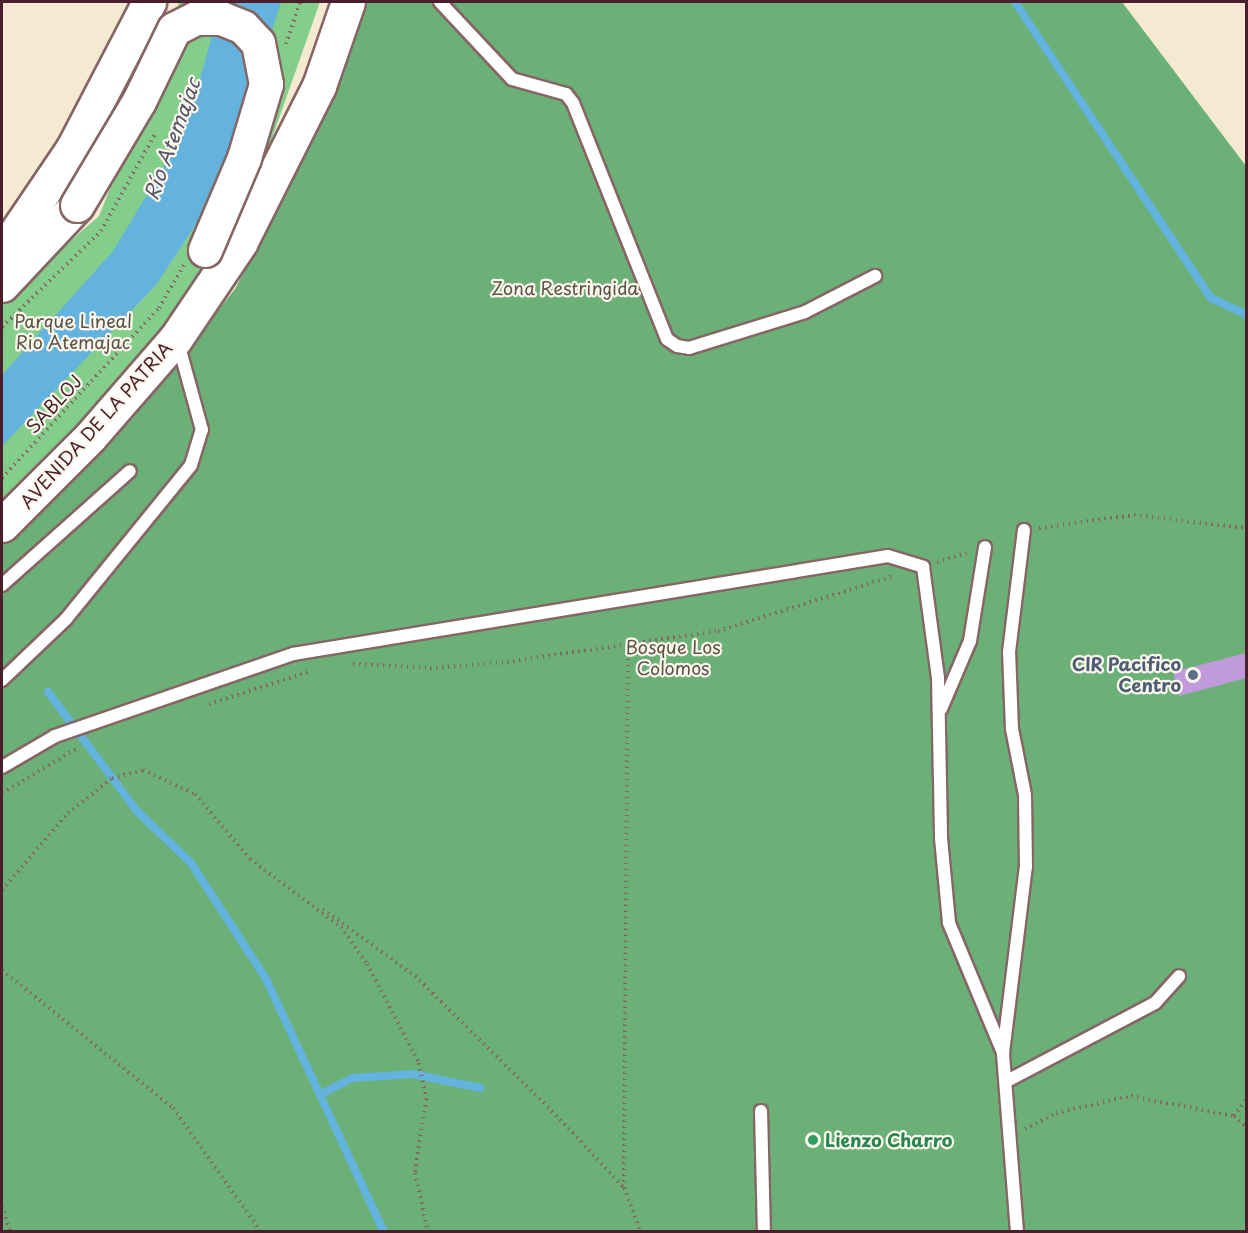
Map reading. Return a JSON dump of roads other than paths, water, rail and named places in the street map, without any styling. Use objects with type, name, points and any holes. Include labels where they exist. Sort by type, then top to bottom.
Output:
[{"type":"main road","points":[[2,253],[73,148],[149,2]]},
{"type":"main road","name":"AVENIDA DE LA PATRIA","points":[[2,525],[90,437],[176,338],[240,243],[319,86],[348,2]]},
{"type":"main road","points":[[2,285],[77,205],[139,101],[174,29],[196,18],[221,18],[243,27],[258,43],[266,84],[254,130],[196,255],[184,297],[176,338]]},
{"type":"lane","points":[[440,2],[513,79],[566,94],[573,103],[667,339],[677,346],[689,348],[805,312],[875,276]]},
{"type":"lane","points":[[2,680],[66,619],[191,465],[202,430],[176,338]]},
{"type":"lane","points":[[2,585],[130,471]]},
{"type":"lane","points":[[1017,1232],[1004,1053],[1026,867],[1025,795],[1012,729],[1009,652],[1024,530]]},
{"type":"lane","points":[[938,716],[970,641],[985,547]]},
{"type":"lane","points":[[2,767],[56,736],[293,654],[888,556],[923,567],[938,716],[949,923],[1004,1053]]},
{"type":"lane","points":[[1007,1081],[1155,1002],[1179,976]]},
{"type":"lane","points":[[761,1111],[764,1232]]},
{"type":"water","points":[[221,2],[281,2],[252,93],[196,224],[156,285],[2,446],[2,375],[113,251],[168,160],[199,83]]},
{"type":"waterway","points":[[1015,2],[1211,298],[1246,314]]},
{"type":"waterway","points":[[48,692],[137,811],[191,863],[266,979],[384,1232]]},
{"type":"waterway","points":[[321,1094],[353,1078],[412,1074],[481,1088]]},
{"type":"place","name":"CIR Pacifico Centro","points":[[1193,675]]},
{"type":"place","name":"Lienzo Charro","points":[[813,1140]]},
{"type":"water label","name":"Río Atemajac","points":[[172,139]]},
{"type":"park label","name":"Zona Restringida","points":[[565,288]]},
{"type":"park label","name":"Parque Lineal Rio Atemajac","points":[[73,332]]},
{"type":"park label","name":"Bosque Los Colomos","points":[[673,658]]}]
